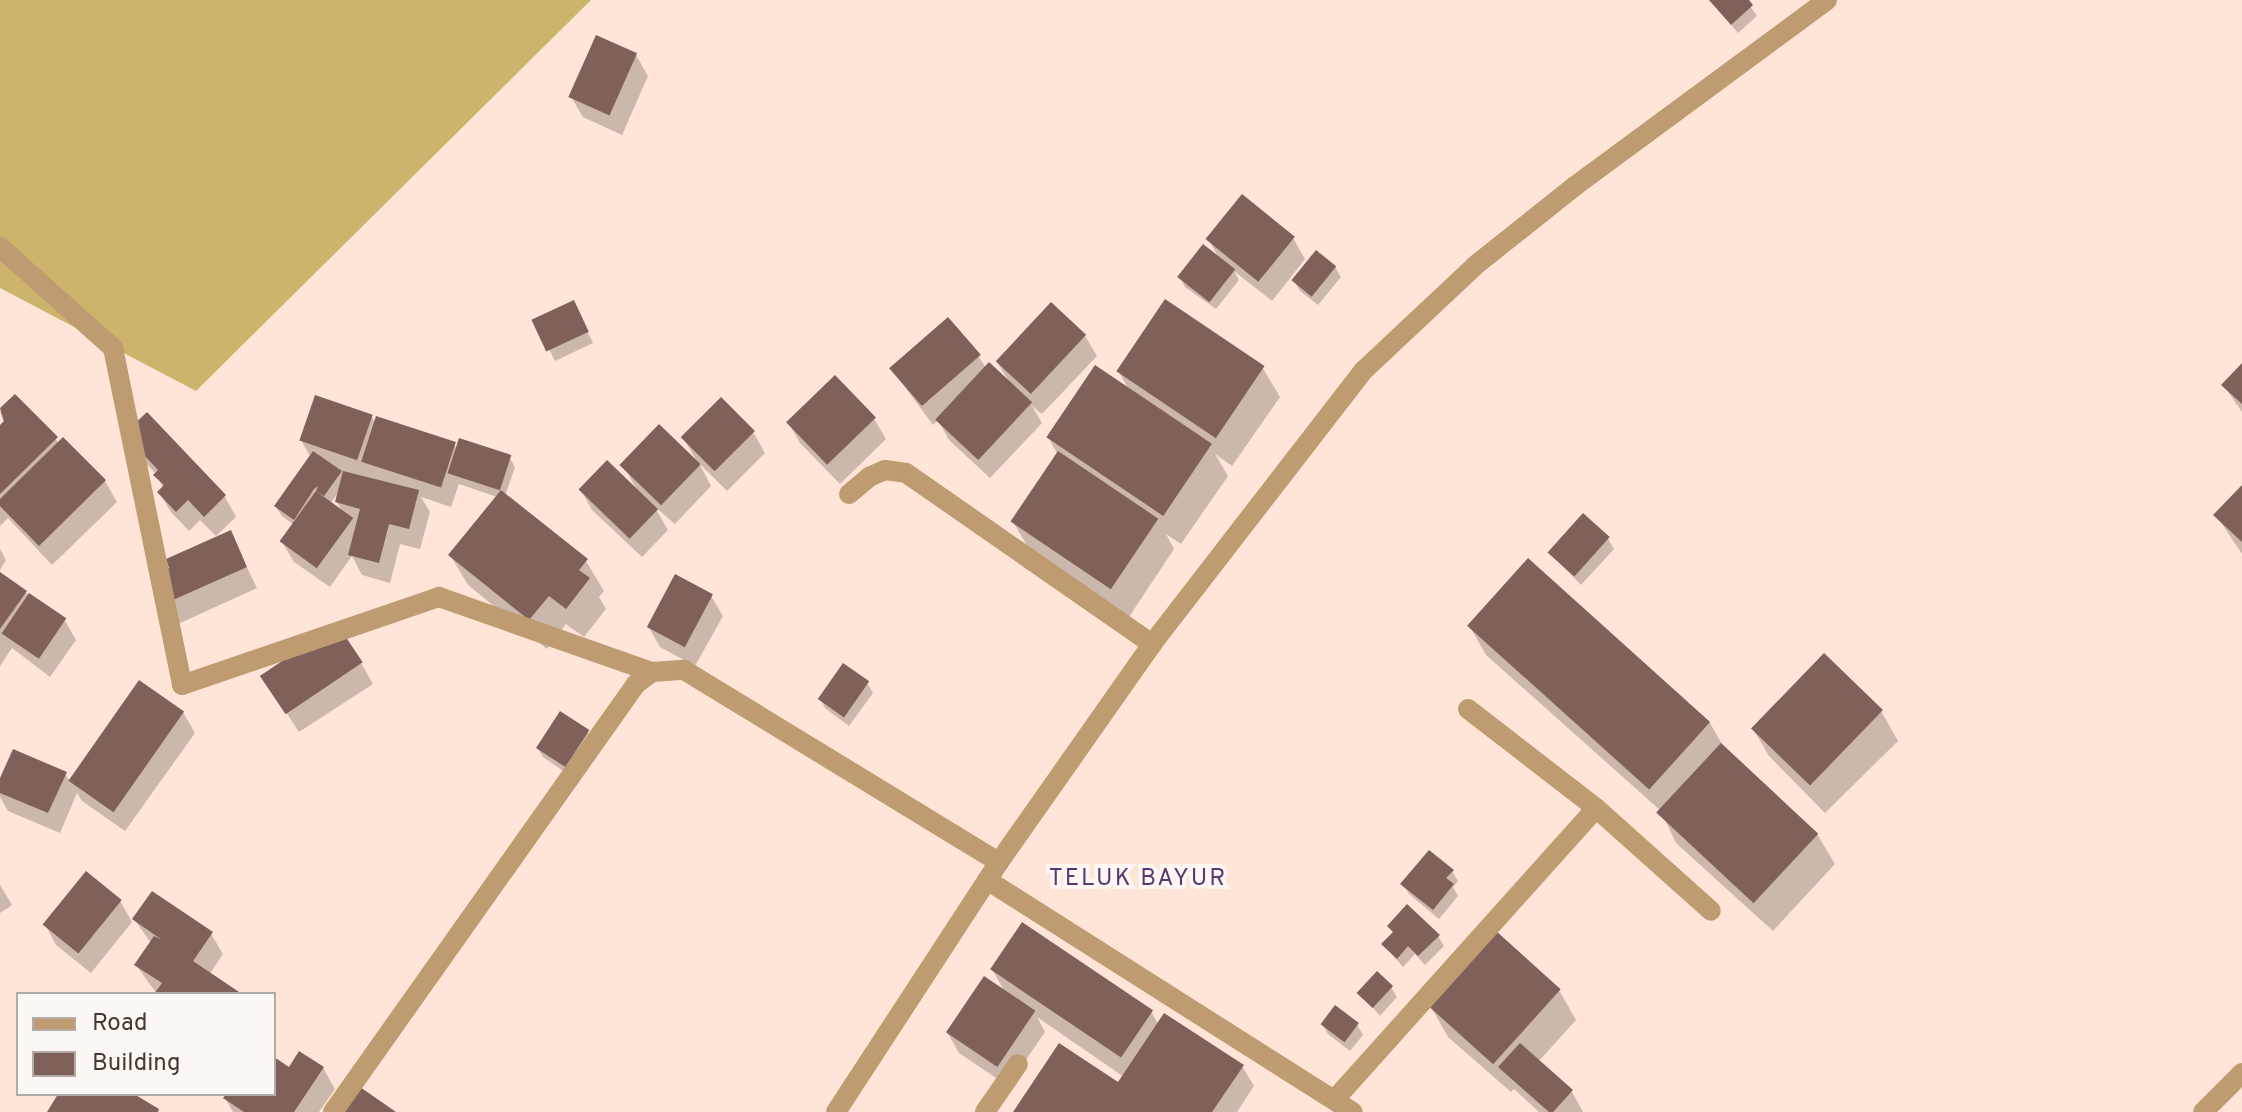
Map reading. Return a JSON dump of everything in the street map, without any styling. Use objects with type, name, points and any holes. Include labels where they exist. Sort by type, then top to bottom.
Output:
[{"type":"street","points":[[836,1112],[999,862],[1152,644],[1363,371],[1477,264],[1575,186],[1827,0]]},
{"type":"street","points":[[0,247],[113,348],[182,685],[439,597],[652,672],[684,670],[999,862]]},
{"type":"street","points":[[849,494],[869,477],[885,470],[906,473],[1152,644]]},
{"type":"street","points":[[333,1112],[636,684],[652,672]]},
{"type":"street","points":[[1468,709],[1596,808],[1711,911]]},
{"type":"street","points":[[1336,1098],[1596,808]]},
{"type":"street","points":[[987,880],[1336,1098],[1353,1112]]},
{"type":"street","points":[[985,1112],[1018,1064]]},
{"type":"street","points":[[2203,1112],[2242,1073]]},
{"type":"shaded area","points":[[0,0],[591,0],[196,391],[0,288]]},
{"type":"building","points":[[1709,0],[1749,0],[1753,5],[1731,25]]},
{"type":"building","points":[[596,35],[637,53],[609,115],[568,97]]},
{"type":"building","points":[[1242,194],[1295,237],[1258,282],[1205,239]]},
{"type":"building","points":[[1203,244],[1235,269],[1209,302],[1177,277]]},
{"type":"building","points":[[1316,250],[1336,266],[1312,297],[1291,280]]},
{"type":"building","points":[[1165,299],[1264,366],[1216,438],[1116,371]]},
{"type":"building","points":[[574,300],[589,332],[546,352],[531,320]]},
{"type":"building","points":[[1051,302],[1086,335],[1031,394],[996,361]]},
{"type":"building","points":[[948,317],[981,355],[922,406],[889,368]]},
{"type":"building","points":[[989,362],[1032,402],[978,460],[935,420]]},
{"type":"building","points":[[2242,363],[2242,404],[2221,385]]},
{"type":"building","points":[[1095,365],[1212,444],[1163,516],[1046,437]]},
{"type":"building","points":[[835,375],[876,417],[827,465],[786,422]]},
{"type":"building","points":[[15,394],[58,437],[0,494],[0,425],[4,421],[0,408]]},
{"type":"building","points":[[315,395],[373,415],[357,460],[299,440]]},
{"type":"building","points":[[721,397],[755,431],[715,471],[681,437]]},
{"type":"building","points":[[147,412],[226,495],[204,517],[188,500],[176,512],[157,492],[164,485],[153,475],[158,470],[124,434]]},
{"type":"building","points":[[376,416],[456,442],[441,488],[361,462]]},
{"type":"building","points":[[659,424],[701,464],[661,505],[619,465]]},
{"type":"building","points":[[63,437],[106,480],[39,546],[0,506],[0,499]]},
{"type":"building","points":[[459,438],[511,455],[500,490],[448,473]]},
{"type":"building","points":[[313,451],[342,471],[324,496],[316,491],[318,486],[314,489],[294,520],[274,506]]},
{"type":"building","points":[[1058,451],[1158,519],[1111,589],[1010,521]]},
{"type":"building","points":[[607,460],[658,509],[630,539],[579,489]]},
{"type":"building","points":[[343,471],[419,490],[409,529],[389,524],[379,563],[348,555],[360,509],[335,502]]},
{"type":"building","points":[[2242,485],[2242,542],[2213,515]]},
{"type":"building","points":[[501,490],[588,559],[579,570],[590,578],[566,609],[549,596],[529,620],[448,555]]},
{"type":"building","points":[[316,491],[353,518],[317,568],[280,541]]},
{"type":"building","points":[[1583,513],[1610,537],[1574,576],[1548,552]]},
{"type":"building","points":[[231,530],[247,567],[164,604],[151,576],[169,568],[166,559]]},
{"type":"building","points":[[1528,558],[1710,722],[1649,790],[1467,626]]},
{"type":"building","points":[[0,572],[27,591],[0,629]]},
{"type":"building","points":[[675,574],[713,594],[685,647],[647,627]]},
{"type":"building","points":[[29,593],[66,618],[39,659],[2,634]]},
{"type":"building","points":[[337,624],[363,662],[286,714],[260,676]]},
{"type":"building","points":[[1824,653],[1883,710],[1810,785],[1751,729]]},
{"type":"building","points":[[843,663],[869,681],[844,717],[818,699]]},
{"type":"building","points":[[139,680],[184,712],[114,812],[68,781]]},
{"type":"building","points":[[560,711],[589,730],[565,767],[536,748]]},
{"type":"building","points":[[1721,743],[1818,834],[1753,903],[1656,812]]},
{"type":"building","points":[[13,749],[67,772],[48,813],[0,793],[0,778]]},
{"type":"building","points":[[1429,850],[1454,870],[1446,878],[1454,884],[1433,910],[1400,884]]},
{"type":"building","points":[[86,871],[122,900],[78,954],[43,925]]},
{"type":"building","points":[[152,891],[213,932],[193,961],[239,992],[155,992],[162,983],[134,965],[154,936],[162,940],[132,919]]},
{"type":"building","points":[[1407,904],[1440,935],[1418,956],[1408,946],[1397,959],[1381,944],[1393,932],[1387,926]]},
{"type":"building","points":[[1022,922],[1153,1010],[1121,1058],[990,969]]},
{"type":"building","points":[[1496,931],[1561,989],[1493,1064],[1428,1006]]},
{"type":"building","points":[[1377,971],[1393,986],[1373,1008],[1357,993]]},
{"type":"building","points":[[984,976],[1035,1011],[997,1067],[946,1032]]},
{"type":"building","points":[[1335,1005],[1359,1023],[1345,1042],[1321,1024]]},
{"type":"building","points":[[1164,1013],[1244,1065],[1212,1112],[1013,1112],[1059,1043],[1118,1082]]},
{"type":"building","points":[[1520,1043],[1573,1090],[1553,1112],[1549,1112],[1498,1067]]},
{"type":"building","points":[[299,1051],[324,1067],[294,1112],[244,1112],[223,1098],[276,1096],[276,1058],[289,1067]]},
{"type":"building","points":[[360,1087],[396,1112],[343,1112]]},
{"type":"building","points":[[57,1096],[137,1096],[159,1109],[158,1112],[47,1112]]},
{"type":"district","name":"TELUK BAYUR","points":[[1138,880]]}]
